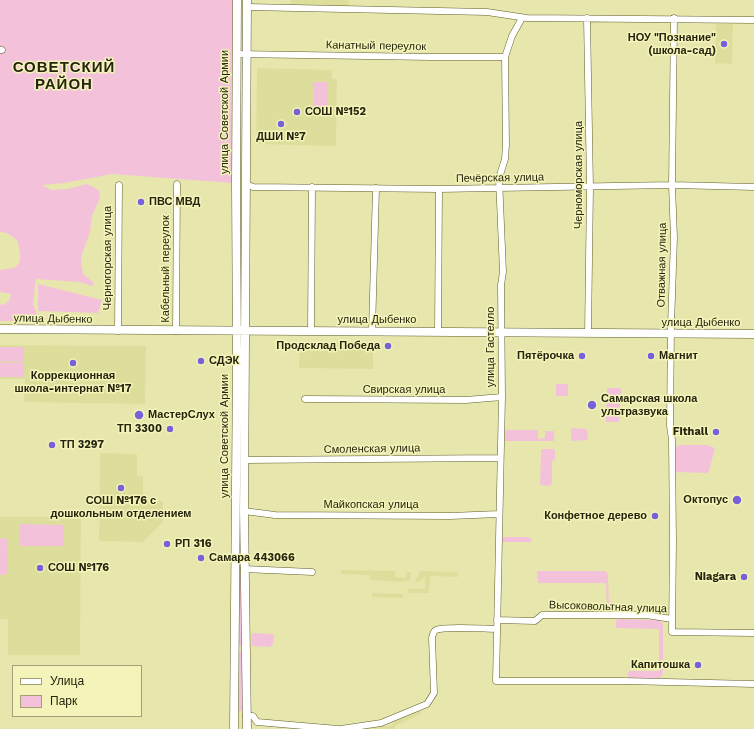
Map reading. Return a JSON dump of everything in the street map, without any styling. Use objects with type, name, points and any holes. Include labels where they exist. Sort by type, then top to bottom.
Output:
[{"type":"main road","name":"улица Советской Армии","points":[[237,0],[236,184],[244,460],[244,569],[247,729]]},
{"type":"main road","name":"улица Советской Армии","points":[[234,729],[241,330],[246,184],[247,3]]},
{"type":"main road","points":[[236,184],[246,184]]},
{"type":"main road","name":"улица Дыбенко","points":[[0,329],[118,331],[241,330],[754,334]]},
{"type":"main road","points":[[236,570],[244,569]]},
{"type":"main road","points":[[235,649],[246,648]]},
{"type":"street","points":[[247,3],[487,12],[522,18],[674,18],[754,20]]},
{"type":"street","name":"улица Гастелло","points":[[522,18],[512,36],[505,57],[506,145],[505,158],[499,178],[503,265],[501,286],[502,397],[496,682],[616,681],[754,684]]},
{"type":"street","name":"Черноморская улица","points":[[587,18],[590,188],[588,333]]},
{"type":"street","name":"Отважная улица","points":[[674,18],[672,186],[674,238],[670,426],[672,440],[674,543],[672,632],[754,633]]},
{"type":"street","name":"Канатный переулок","points":[[236,54],[505,57]]},
{"type":"street","name":"Кабельный переулок","points":[[176,331],[177,184]]},
{"type":"street","name":"Печёрская улица","points":[[246,184],[253,187],[439,189],[754,186]]},
{"type":"street","name":"Черногорская улица","points":[[118,185],[118,331]]},
{"type":"street","points":[[311,331],[312,187]]},
{"type":"street","points":[[372,331],[376,188]]},
{"type":"street","points":[[438,332],[439,189]]},
{"type":"street","name":"Свирская улица","points":[[305,399],[466,400],[502,397]]},
{"type":"street","name":"Смоленская улица","points":[[244,460],[500,458]]},
{"type":"street","name":"Майкопская улица","points":[[244,511],[275,515],[450,516],[499,514]]},
{"type":"street","points":[[244,569],[312,572]]},
{"type":"street","name":"Высоковольтная улица","points":[[497,620],[535,620],[542,615],[646,616],[672,619]]},
{"type":"street","points":[[341,729],[381,723],[427,704],[434,693],[432,638],[433,632],[437,629],[497,629]]},
{"type":"street","points":[[246,716],[253,716],[257,722],[338,729]]},
{"type":"shaded area","points":[[291,0],[349,0],[349,8],[290,6]]},
{"type":"shaded area","name":"НОУ \"Познание\" (школа-сад)","points":[[716,24],[733,24],[732,64],[715,63]]},
{"type":"shaded area","name":"СОШ №152","points":[[257,68],[332,70],[332,79],[337,79],[336,146],[256,144]]},
{"type":"shaded area","points":[[300,342],[373,342],[373,369],[299,368]]},
{"type":"shaded area","name":"Коррекционная школа-интернат №17","points":[[0,345],[146,346],[145,404],[24,402],[25,379],[0,379]]},
{"type":"shaded area","name":"СОШ №176 с дошкольным отделением","points":[[100,453],[137,454],[137,476],[143,476],[143,501],[163,501],[163,522],[143,542],[99,541]]},
{"type":"shaded area","name":"СОШ №176","points":[[0,517],[81,517],[80,655],[8,655],[8,619],[0,619]]},
{"type":"shaded area","points":[[341,570],[395,571],[395,577],[406,578],[406,572],[411,572],[410,581],[403,582],[370,580],[370,575],[341,574]]},
{"type":"shaded area","points":[[419,571],[458,572],[458,577],[430,576],[429,593],[408,593],[408,589],[425,589],[425,577],[423,577],[423,580],[420,580],[420,582],[416,582],[416,577],[419,577]]},
{"type":"shaded area","points":[[372,593],[403,594],[403,598],[372,597]]},
{"type":"shaded area","points":[[420,711],[421,714],[395,726],[394,729],[360,729],[360,726],[390,726],[393,724],[392,722]]},
{"type":"green space","points":[[0,0],[233,0],[232,183],[112,174],[64,183],[42,185],[51,190],[67,189],[87,184],[99,190],[100,198],[92,216],[90,232],[81,261],[83,274],[93,282],[93,286],[79,282],[36,279],[33,304],[40,321],[0,321],[0,304],[3,305],[9,301],[11,294],[0,292],[0,270],[14,268],[20,262],[20,252],[17,240],[7,233],[0,232]]},
{"type":"green space","points":[[313,82],[328,82],[328,110],[313,109]]},
{"type":"green space","points":[[38,284],[102,300],[98,313],[38,311]]},
{"type":"green space","points":[[0,347],[24,347],[24,362],[0,361]]},
{"type":"green space","points":[[0,362],[24,363],[24,377],[0,377]]},
{"type":"green space","points":[[556,384],[568,384],[568,396],[556,396]]},
{"type":"green space","points":[[607,388],[620,388],[621,390],[619,422],[606,422]]},
{"type":"green space","points":[[571,428],[587,429],[588,440],[571,441]]},
{"type":"green space","points":[[505,430],[538,430],[538,439],[545,438],[545,431],[554,431],[554,441],[505,441]]},
{"type":"green space","points":[[680,445],[707,445],[715,448],[709,471],[707,473],[676,472],[676,447]]},
{"type":"green space","points":[[553,449],[555,451],[555,460],[552,461],[552,483],[550,486],[540,485],[541,450]]},
{"type":"green space","points":[[20,524],[64,525],[64,546],[20,546]]},
{"type":"green space","points":[[504,537],[529,537],[532,540],[531,542],[504,542],[501,540]]},
{"type":"green space","points":[[0,538],[7,539],[8,570],[4,575],[0,575]]},
{"type":"green space","points":[[537,571],[605,571],[608,574],[609,610],[607,610],[606,583],[539,583]]},
{"type":"green space","points":[[242,573],[243,646],[236,646],[236,574]]},
{"type":"green space","points":[[616,620],[658,620],[663,623],[663,674],[660,678],[629,678],[627,675],[629,671],[659,671],[659,629],[616,628]]},
{"type":"green space","points":[[253,633],[273,634],[273,644],[270,647],[252,646],[251,635]]},
{"type":"green space","points":[[236,652],[242,652],[243,711],[236,711]]},
{"type":"place","name":"НОУ \"Познание\" (школа-сад)","points":[[724,44]]},
{"type":"place","name":"СОШ №152","points":[[297,112]]},
{"type":"place","name":"ДШИ №7","points":[[281,124]]},
{"type":"place","name":"ПВС МВД","points":[[141,202]]},
{"type":"place","name":"Продсклад Победа","points":[[388,346]]},
{"type":"place","name":"Пятёрочка","points":[[582,356]]},
{"type":"place","name":"Магнит","points":[[651,356]]},
{"type":"place","name":"СДЭК","points":[[201,361]]},
{"type":"place","name":"Коррекционная школа-интернат №17","points":[[73,363]]},
{"type":"place","name":"Самарская школа ультразвука","points":[[592,405]]},
{"type":"place","name":"МастерСлух","points":[[139,415]]},
{"type":"place","name":"ТП 3300","points":[[170,429]]},
{"type":"place","name":"Fithall","points":[[716,432]]},
{"type":"place","name":"ТП 3297","points":[[52,445]]},
{"type":"place","name":"СОШ №176 с дошкольным отделением","points":[[121,488]]},
{"type":"place","name":"Октопус","points":[[737,500]]},
{"type":"place","name":"Конфетное дерево","points":[[655,516]]},
{"type":"place","name":"РП 316","points":[[167,544]]},
{"type":"place","name":"Самара 443066","points":[[201,558]]},
{"type":"place","name":"СОШ №176","points":[[40,568]]},
{"type":"place","name":"Niagara","points":[[744,577]]},
{"type":"place","name":"Капитошка","points":[[698,665]]},
{"type":"district","name":"СОВЕТСКИЙ РАЙОН","points":[[64,76]]}]
